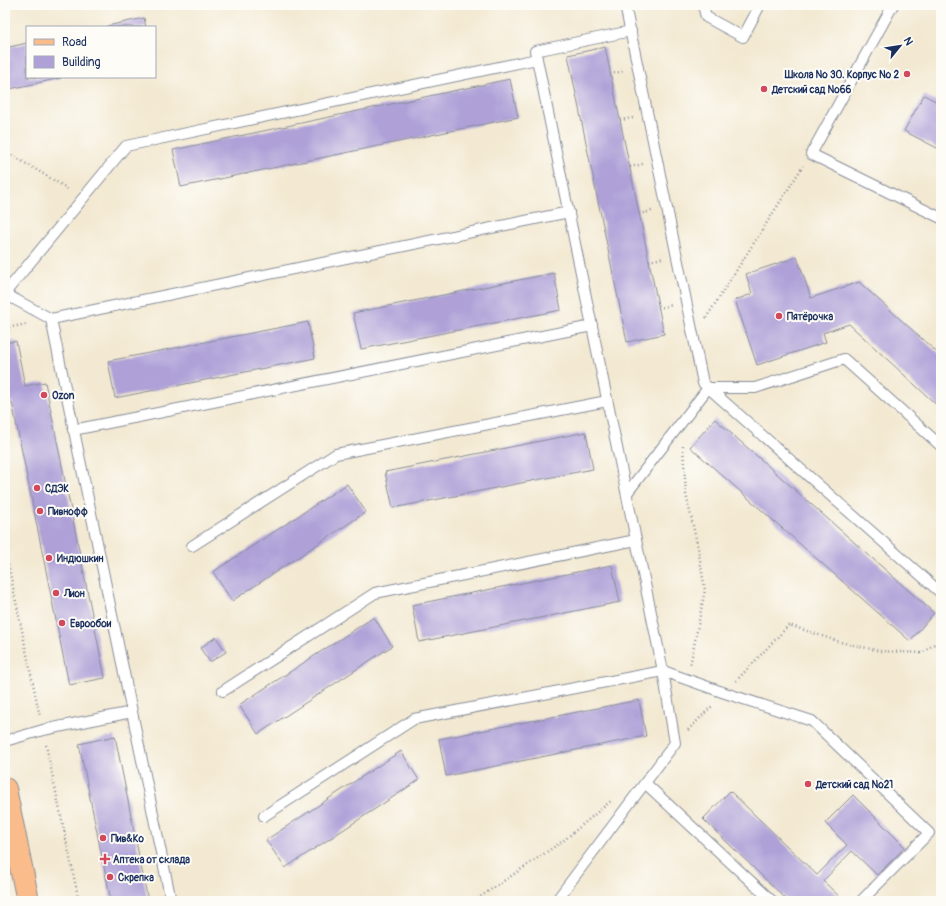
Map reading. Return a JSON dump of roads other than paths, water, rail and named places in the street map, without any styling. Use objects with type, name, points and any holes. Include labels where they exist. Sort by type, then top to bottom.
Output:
[{"type":"main road","points":[[5,789],[28,901]]},
{"type":"lane","points":[[626,5],[703,383],[941,593]]},
{"type":"lane","points":[[703,5],[706,17],[743,37],[760,5]]},
{"type":"lane","points":[[893,5],[811,154],[941,218]]},
{"type":"lane","points":[[556,901],[675,743],[663,671],[535,51],[631,31]]},
{"type":"lane","points":[[537,59],[126,146],[5,294],[51,319],[569,212]]},
{"type":"lane","points":[[51,319],[171,901]]},
{"type":"lane","points":[[74,430],[592,326]]},
{"type":"lane","points":[[708,388],[755,388],[844,359],[941,446]]},
{"type":"lane","points":[[626,493],[708,388]]},
{"type":"lane","points":[[192,546],[336,454],[607,401]]},
{"type":"lane","points":[[223,691],[375,593],[636,540]]},
{"type":"lane","points":[[264,816],[414,719],[663,671],[812,721],[928,833],[861,901]]},
{"type":"lane","points":[[5,741],[43,730],[132,712]]},
{"type":"lane","points":[[645,783],[772,901]]},
{"type":"place","name":"Школа № 30. Корпус № 2","points":[[907,74]]},
{"type":"place","name":"Детский сад №66","points":[[764,89]]},
{"type":"place","name":"Пятёрочка","points":[[779,316]]},
{"type":"place","name":"Ozon","points":[[44,395]]},
{"type":"place","name":"СДЭК","points":[[37,488]]},
{"type":"place","name":"Пивнофф","points":[[40,511]]},
{"type":"place","name":"Индюшкин","points":[[49,558]]},
{"type":"place","name":"Лион","points":[[56,593]]},
{"type":"place","name":"Еврообои","points":[[62,623]]},
{"type":"place","name":"Детский сад №21","points":[[808,784]]},
{"type":"place","name":"Пив&Ко","points":[[103,838]]},
{"type":"place","name":"Аптека от склада","points":[[105,859]]},
{"type":"place","name":"Скрепка","points":[[110,877]]}]
